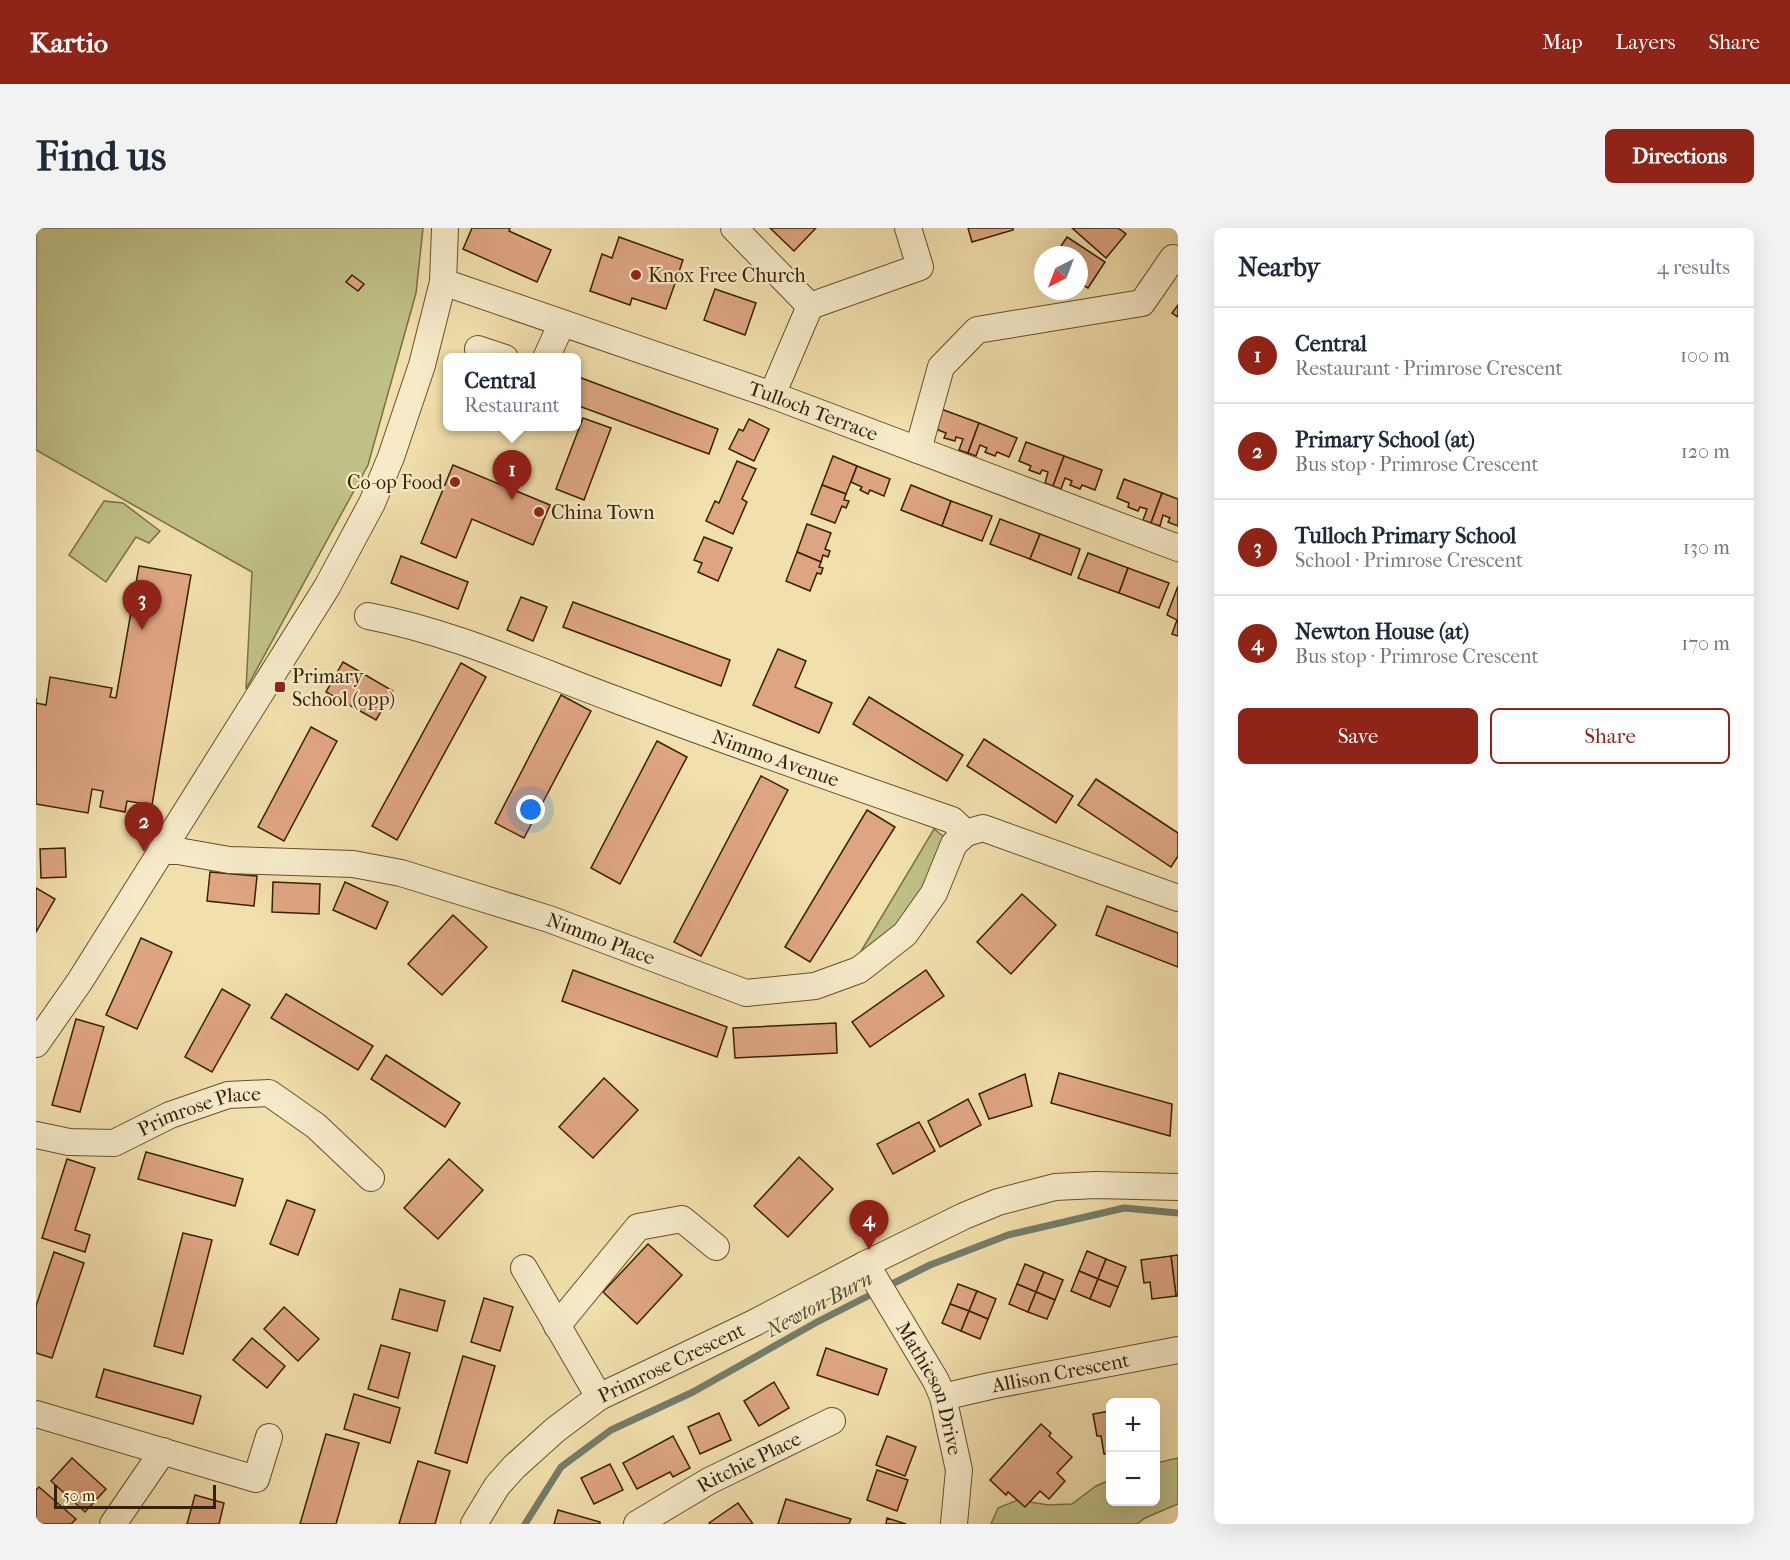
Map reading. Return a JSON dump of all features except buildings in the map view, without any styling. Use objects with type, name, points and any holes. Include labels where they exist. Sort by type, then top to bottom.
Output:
[{"type":"street","points":[[36,1044],[80,981],[327,587],[372,503],[391,457],[422,365],[443,282],[445,228]]},
{"type":"street","points":[[734,228],[810,306]]},
{"type":"street","points":[[772,395],[810,306],[920,267],[908,228]]},
{"type":"street","points":[[918,450],[941,367],[977,330],[1142,303],[1173,258]]},
{"type":"street","name":"Tulloch Terrace","points":[[443,282],[772,395],[1178,548]]},
{"type":"street","points":[[548,353],[562,323]]},
{"type":"street","points":[[478,349],[492,353]]},
{"type":"street","name":"Nimmo Avenue","points":[[368,616],[401,622],[485,651],[761,754],[952,820],[966,833]]},
{"type":"street","points":[[966,833],[983,828],[1178,898]]},
{"type":"street","name":"Nimmo Place","points":[[161,851],[178,851],[229,860],[353,864],[401,873],[549,919],[746,993],[815,986],[859,970],[905,934],[934,893],[954,844],[966,833]]},
{"type":"street","name":"Primrose Place","points":[[36,1135],[69,1142],[114,1143],[170,1115],[228,1095],[269,1092],[316,1126],[371,1178]]},
{"type":"street","name":"Primrose Crescent","points":[[474,1524],[497,1486],[514,1467],[555,1430],[599,1397],[870,1270],[990,1205],[1055,1187],[1096,1185],[1178,1187]]},
{"type":"street","points":[[557,1326],[638,1227],[682,1219],[716,1247]]},
{"type":"street","points":[[524,1268],[599,1397]]},
{"type":"street","name":"Mathieson Drive","points":[[870,1270],[936,1381],[943,1397],[959,1470],[954,1524]]},
{"type":"street","name":"Allison Crescent","points":[[943,1397],[1178,1350]]},
{"type":"street","points":[[36,1414],[256,1479],[269,1437]]},
{"type":"street","name":"Ritchie Place","points":[[637,1524],[709,1481],[832,1421]]},
{"type":"street","points":[[113,1524],[163,1451]]},
{"type":"green space","points":[[36,228],[423,228],[416,293],[368,465],[246,689],[252,572],[36,450]]},
{"type":"green space","points":[[104,501],[123,503],[160,531],[149,543],[136,537],[106,582],[69,555]]},
{"type":"green space","points":[[934,829],[943,836],[940,849],[931,874],[917,900],[891,931],[860,953]]},
{"type":"green space","points":[[1178,1458],[1178,1504],[1145,1518],[1137,1524],[991,1524],[998,1508],[1018,1500],[1048,1505],[1072,1504],[1096,1486],[1106,1482],[1106,1506],[1160,1506],[1160,1462]]},
{"type":"waterway","name":"Newton Burn","points":[[886,1287],[930,1265],[1008,1235],[1124,1208],[1178,1213]]},
{"type":"waterway","name":"Newton Burn","points":[[525,1524],[561,1467],[611,1430],[693,1392],[817,1322],[876,1292]]},
{"type":"place","name":"Knox Free Church","points":[[636,275]]},
{"type":"place","name":"Co-op Food","points":[[455,482]]},
{"type":"place","name":"Central","points":[[512,500]]},
{"type":"place","name":"China Town","points":[[539,512]]},
{"type":"place","name":"Tulloch Primary School","points":[[142,630]]},
{"type":"place","name":"Primary School (opp)","points":[[280,687]]},
{"type":"place","name":"Primary School (at)","points":[[144,852]]},
{"type":"place","name":"Newton House (at)","points":[[869,1250]]}]
